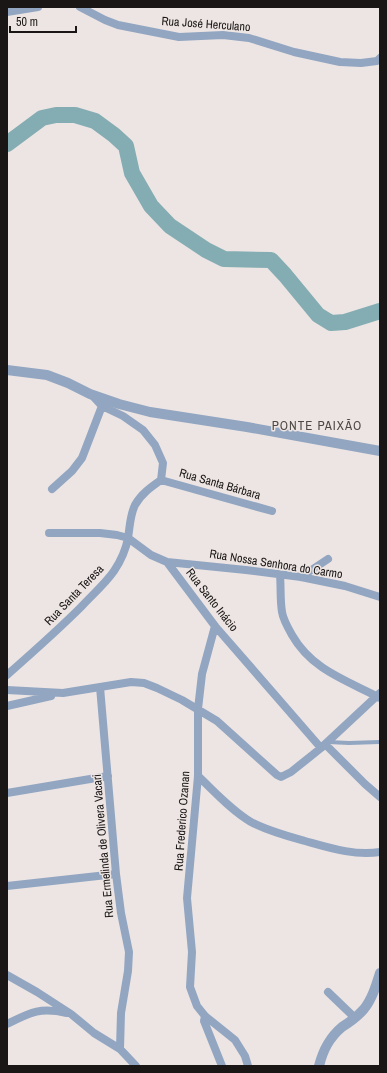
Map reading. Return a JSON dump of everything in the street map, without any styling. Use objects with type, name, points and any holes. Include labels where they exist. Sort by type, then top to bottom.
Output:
[{"type":"street","points":[[7,12],[17,8],[38,7]]},
{"type":"street","name":"Rua José Herculano","points":[[80,7],[118,25],[179,37],[223,35],[249,38],[294,52],[340,62],[361,63],[377,61],[380,58]]},
{"type":"street","points":[[7,370],[47,375],[90,394],[119,404],[150,412],[247,427],[380,451]]},
{"type":"street","points":[[90,394],[102,406],[123,416],[143,430],[155,445],[163,462],[161,480]]},
{"type":"street","points":[[52,489],[72,471],[82,458],[102,406]]},
{"type":"street","name":"Rua Santa Bárbara","points":[[161,480],[272,511]]},
{"type":"street","name":"Rua Santa Teresa","points":[[7,675],[51,636],[114,571],[122,557],[128,538],[129,525],[135,504],[150,487],[161,480]]},
{"type":"street","name":"Rua Santo Inácio","points":[[49,533],[100,532],[117,534],[128,538],[151,555],[167,562],[215,626],[324,745],[380,797]]},
{"type":"street","points":[[301,577],[328,559]]},
{"type":"street","name":"Rua Nossa Senhora do Carmo","points":[[167,562],[301,577],[345,586],[380,597]]},
{"type":"street","points":[[7,706],[63,693],[131,682],[144,684],[157,688],[198,709],[216,721],[277,775],[281,777],[285,776],[324,745],[379,696],[326,670],[310,659],[298,645],[282,614],[280,575]]},
{"type":"street","name":"Rua Frederico Ozanan","points":[[215,626],[202,674],[198,709],[198,776],[187,908],[192,952],[190,987],[194,1001],[205,1016],[234,1040],[245,1056],[248,1066]]},
{"type":"street","name":"Rua Ermelinda de Olivera Vacari","points":[[100,687],[116,874],[121,913],[129,952],[128,971],[121,1013],[120,1049]]},
{"type":"street","points":[[7,690],[63,693]]},
{"type":"street","points":[[7,793],[108,776]]},
{"type":"street","points":[[198,776],[234,810],[252,822],[277,834],[331,848],[358,853],[370,854],[380,852]]},
{"type":"street","points":[[7,886],[116,874]]},
{"type":"street","points":[[319,1066],[323,1050],[328,1041],[334,1034],[355,1018],[368,1003],[380,973]]},
{"type":"street","points":[[7,975],[71,1014],[94,1033],[120,1049],[136,1066]]},
{"type":"street","points":[[328,992],[355,1018]]},
{"type":"street","points":[[7,1024],[27,1015],[45,1010],[71,1014]]},
{"type":"street","name":"Rua Frederico Ozanan","points":[[205,1016],[204,1022],[222,1066]]},
{"type":"lane","points":[[324,745],[378,742]]},
{"type":"waterway","points":[[7,144],[42,118],[56,115],[75,115],[95,121],[126,146],[132,173],[151,206],[170,226],[206,250],[224,259],[271,260],[318,315],[331,323],[345,322],[380,311]]},
{"type":"district","name":"PONTE PAIXÃO","points":[[317,425]]}]
